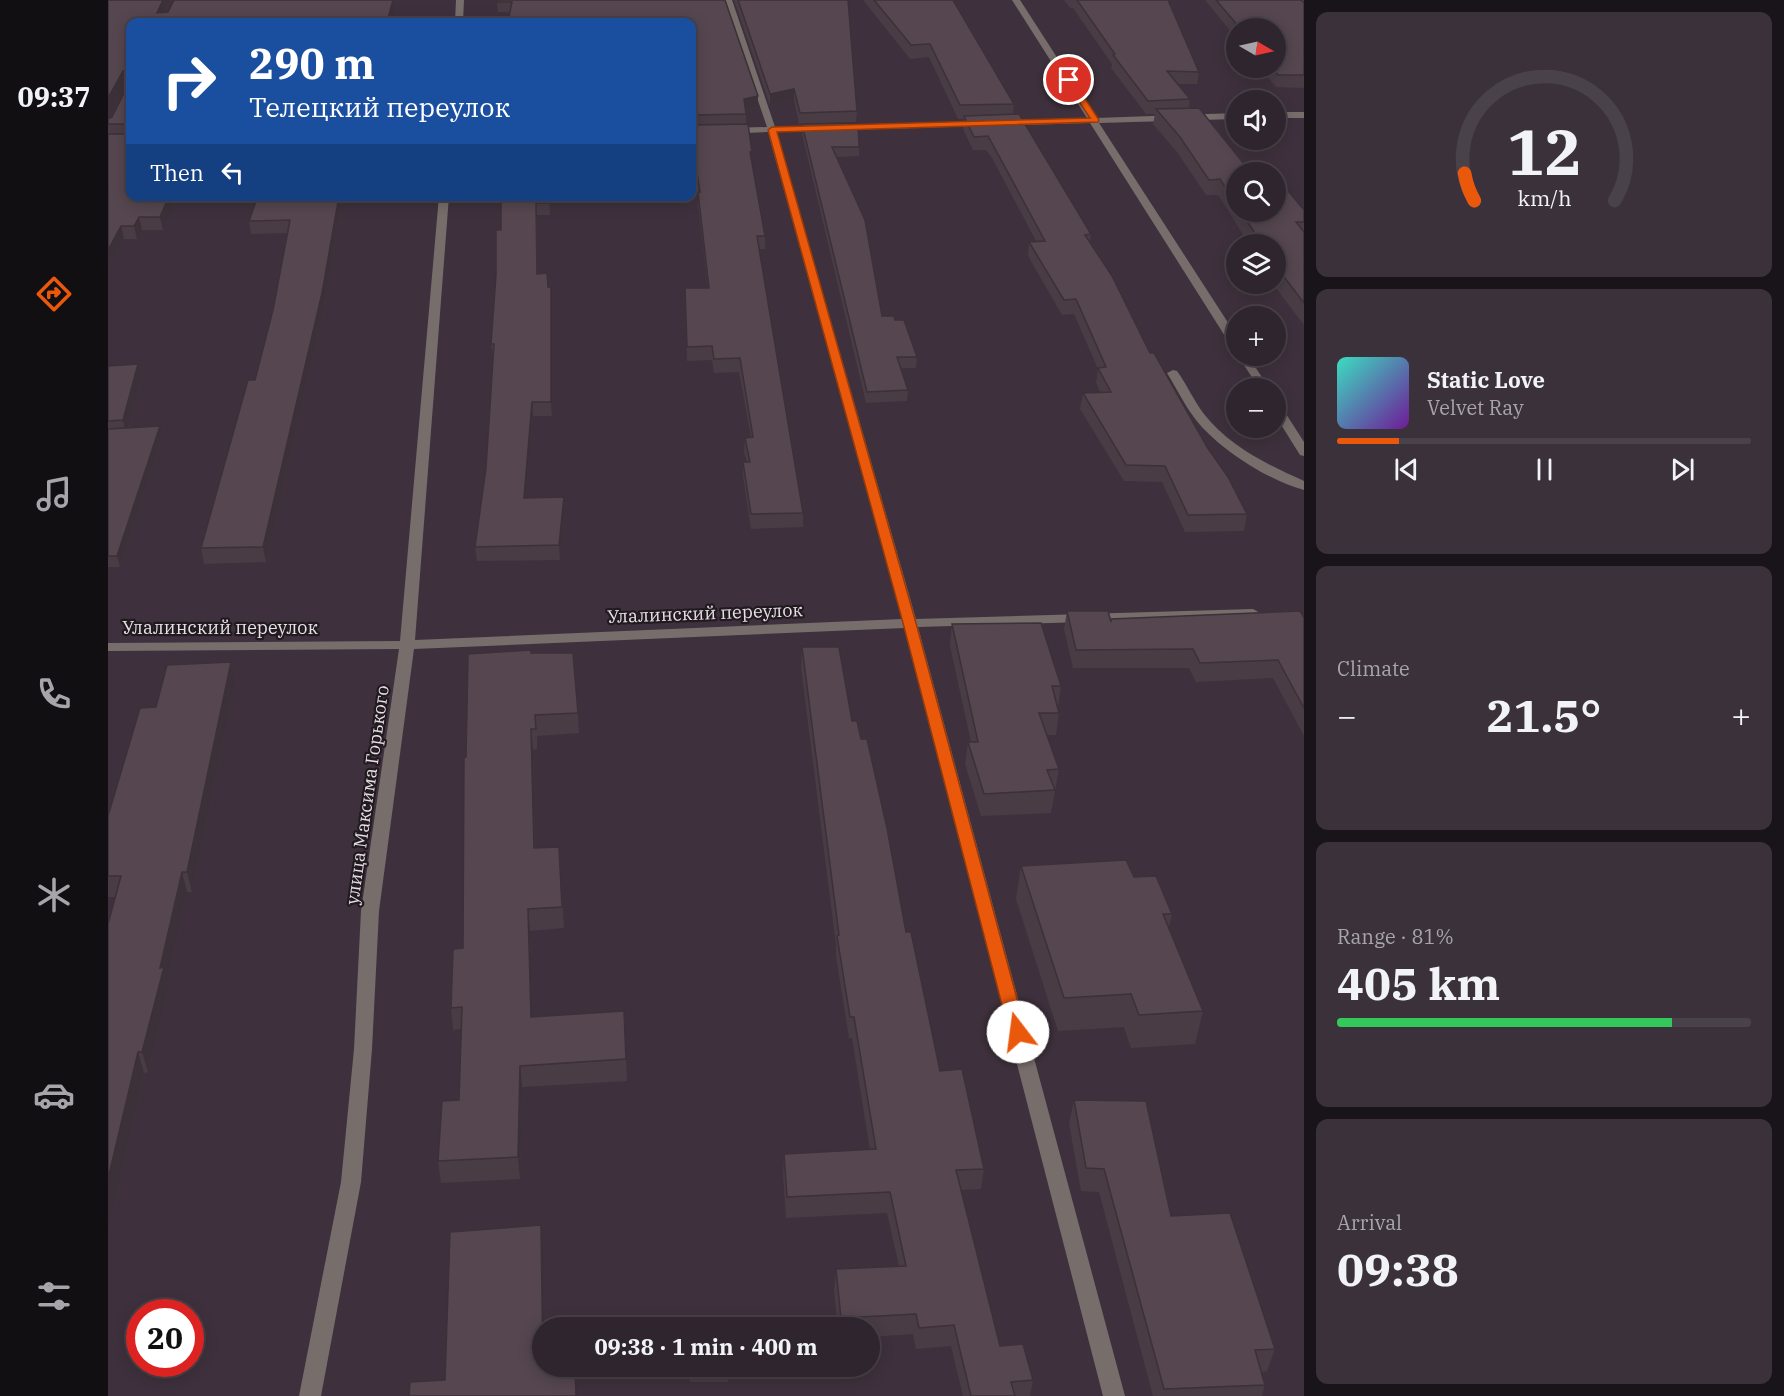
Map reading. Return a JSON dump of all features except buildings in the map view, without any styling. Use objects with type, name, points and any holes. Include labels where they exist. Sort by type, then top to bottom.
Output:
[{"type":"street","points":[[459,18],[460,0]]},
{"type":"street","points":[[728,0],[772,130],[910,623],[1114,1396]]},
{"type":"street","points":[[1016,0],[1095,120],[1226,328]]},
{"type":"street","points":[[1286,115],[1304,114]]},
{"type":"street","points":[[696,132],[1226,116]]},
{"type":"street","name":"улица Максима Горького","points":[[310,1396],[351,1182],[363,1049],[370,911],[407,645],[444,201]]},
{"type":"street","points":[[1173,373],[1200,417],[1214,431],[1245,454],[1278,474],[1304,486]]},
{"type":"street","points":[[1286,424],[1304,453]]},
{"type":"street","name":"Улалинский переулок","points":[[108,647],[407,645],[910,623],[1268,612]]},
{"type":"route","points":[[1018,1032],[910,623],[772,130],[1095,120],[1069,80]]}]
